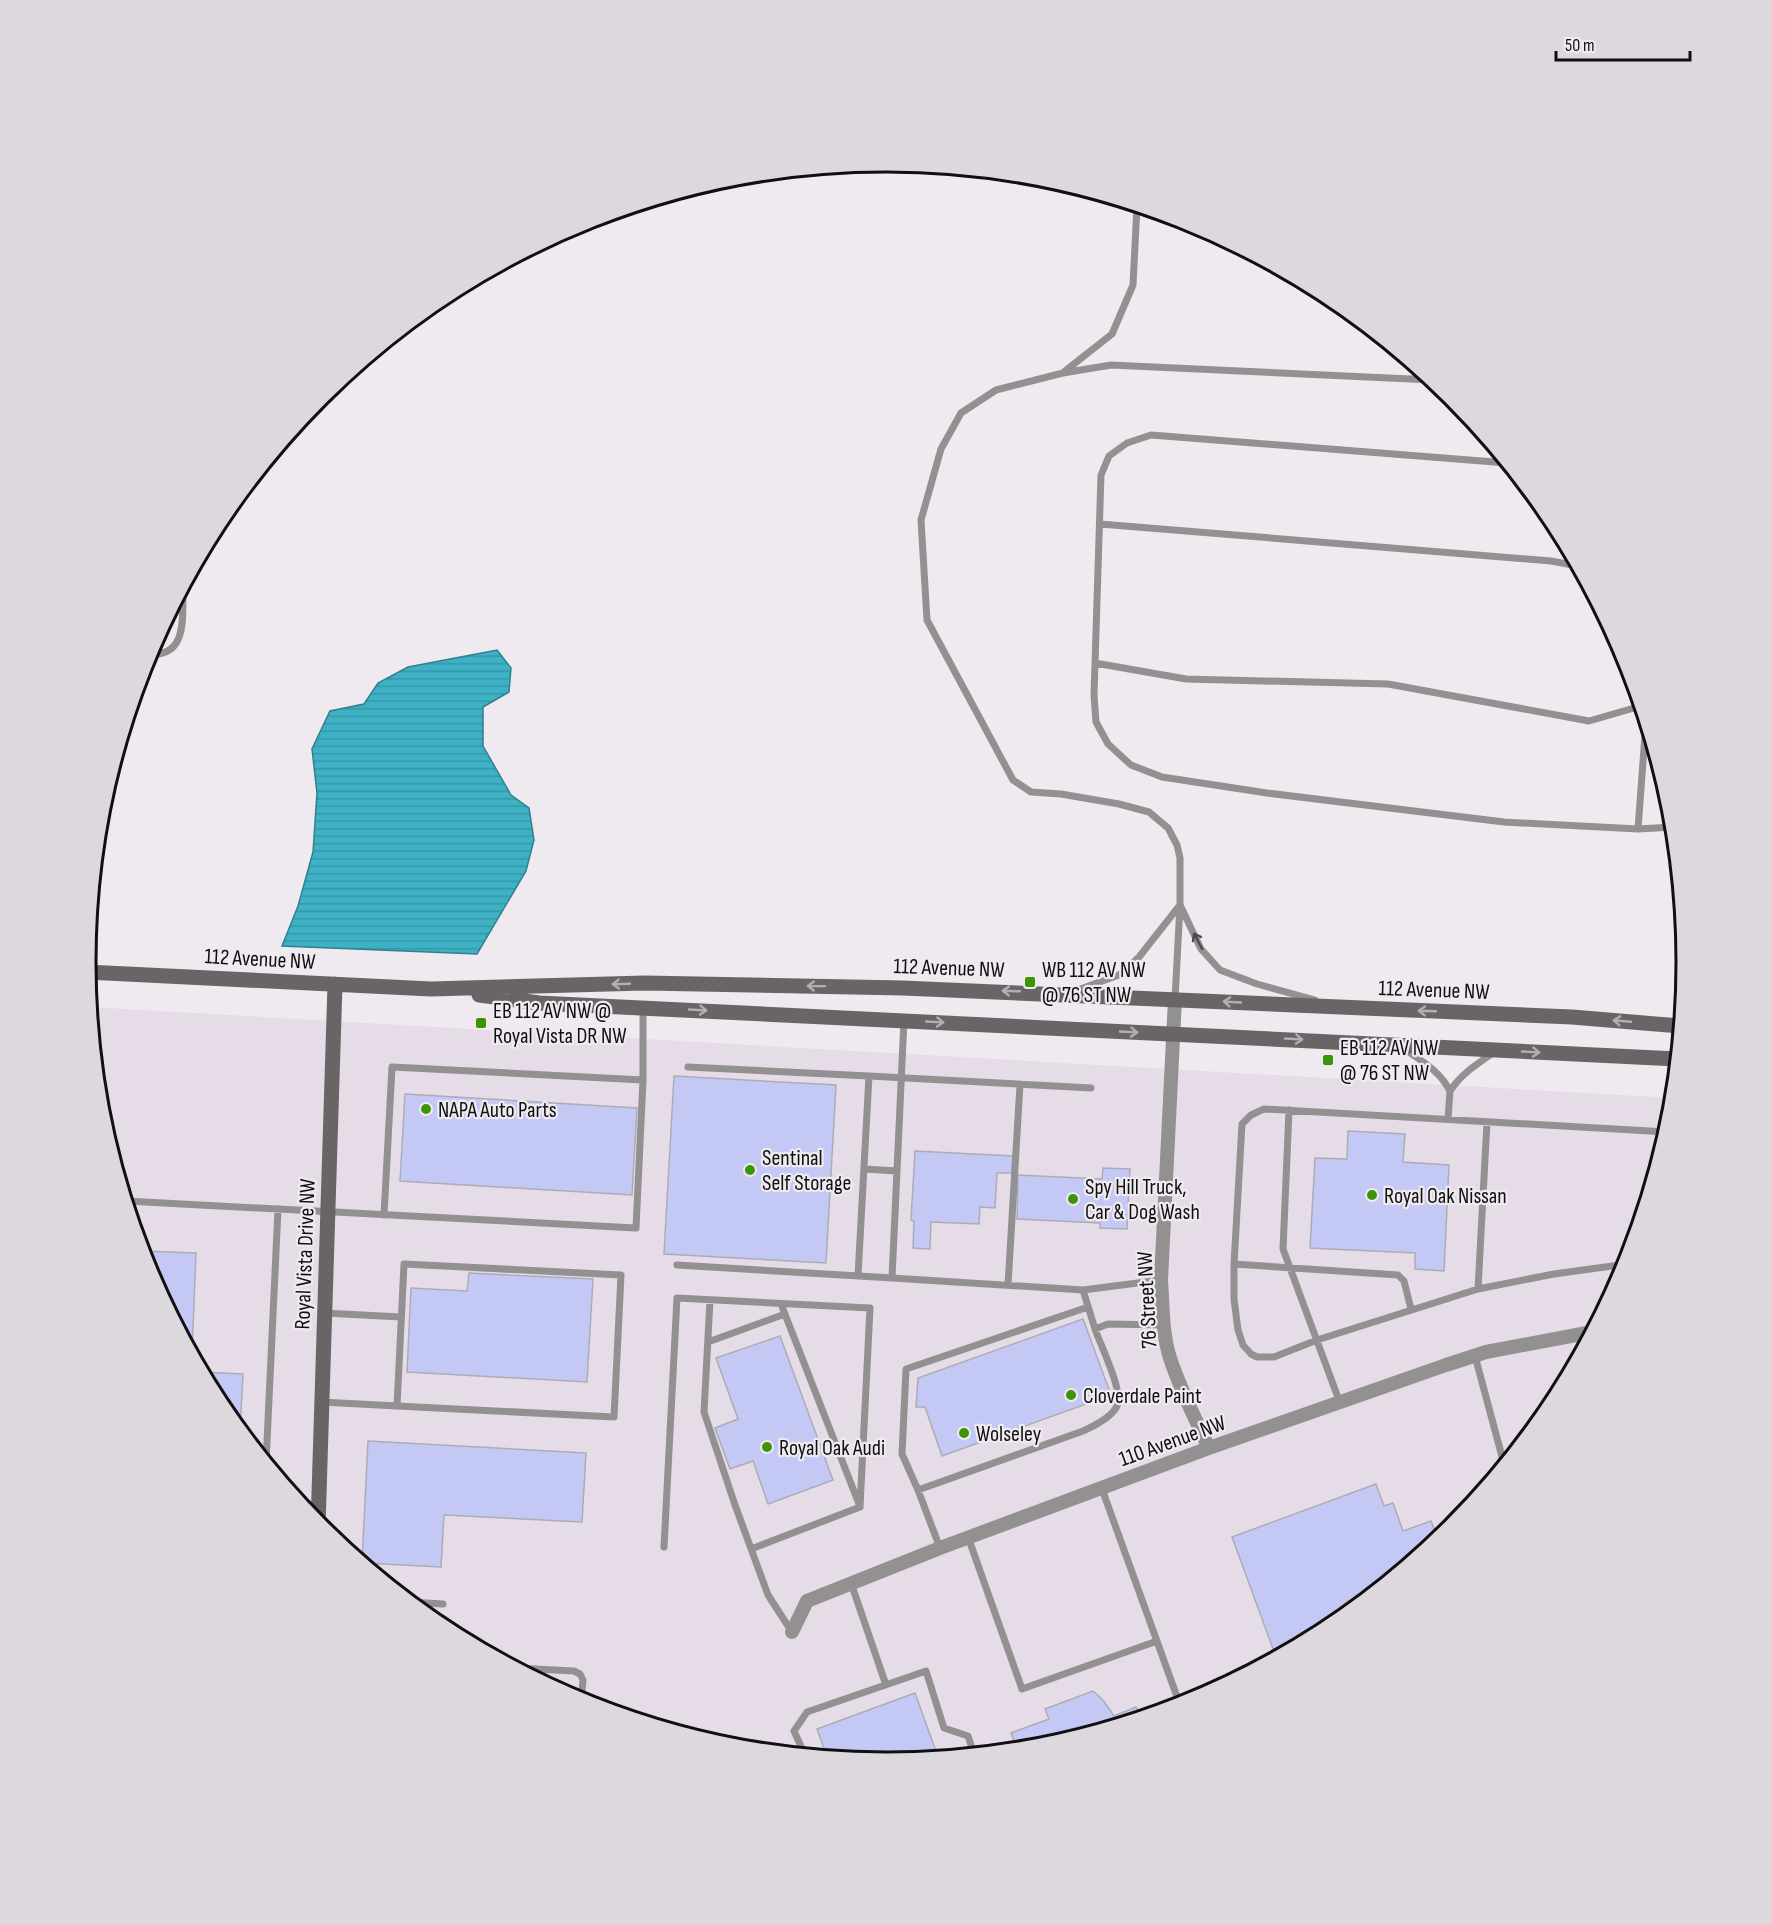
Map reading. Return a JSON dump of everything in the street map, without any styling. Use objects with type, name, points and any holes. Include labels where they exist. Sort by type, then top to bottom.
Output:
[{"type":"street","name":"112 Avenue NW","points":[[96,972],[431,989],[539,1003],[1670,1059]]},
{"type":"street","name":"112 Avenue NW","points":[[431,989],[645,983],[892,987],[1572,1017],[1673,1025]]},
{"type":"street","name":"Royal Vista Drive NW","points":[[318,1512],[335,984]]},
{"type":"street","name":"76 Street NW","points":[[1175,999],[1161,1280],[1164,1325],[1169,1356],[1209,1448]]},
{"type":"street","name":"110 Avenue NW","points":[[792,1632],[807,1601],[940,1548],[1209,1448],[1475,1356],[1549,1338],[1583,1333]]},
{"type":"lane","points":[[1063,373],[1112,334],[1133,285],[1137,213]]},
{"type":"lane","points":[[1175,999],[1180,858],[1177,844],[1168,828],[1149,812],[1119,804],[1061,794],[1031,792],[1013,780],[927,620],[921,520],[941,449],[962,413],[996,390],[1063,373],[1111,365],[1419,379]]},
{"type":"lane","points":[[1498,462],[1151,435],[1127,443],[1109,456],[1101,475],[1095,663],[1096,722],[1108,744],[1131,765],[1162,777],[1267,794],[1504,822],[1638,829],[1664,828]]},
{"type":"lane","points":[[1100,524],[1568,564]]},
{"type":"lane","points":[[159,653],[166,652],[176,645],[182,633],[183,603]]},
{"type":"lane","points":[[1095,663],[1186,679],[1388,684],[1589,721],[1634,708]]},
{"type":"lane","points":[[1638,829],[1644,743]]},
{"type":"lane","points":[[1067,993],[1119,975],[1139,957],[1180,905]]},
{"type":"lane","points":[[1180,905],[1201,949],[1221,970],[1257,984],[1341,1007]]},
{"type":"lane","points":[[134,1201],[636,1228],[643,1080],[643,1008]]},
{"type":"lane","points":[[891,1278],[903,1020]]},
{"type":"lane","points":[[1397,1044],[1445,1080],[1450,1090],[1448,1119]]},
{"type":"lane","points":[[1450,1090],[1469,1069],[1498,1050]]},
{"type":"lane","points":[[384,1215],[392,1067],[643,1080]]},
{"type":"lane","points":[[688,1067],[1090,1088]]},
{"type":"lane","points":[[858,1276],[869,1076]]},
{"type":"lane","points":[[1008,1285],[1020,1084]]},
{"type":"lane","points":[[1615,1266],[1554,1274],[1478,1289],[1317,1340],[1274,1357],[1265,1358],[1251,1354],[1243,1345],[1238,1330],[1234,1299],[1242,1124],[1251,1115],[1264,1109],[1657,1131]]},
{"type":"lane","points":[[1289,1110],[1282,1249],[1340,1403]]},
{"type":"lane","points":[[1478,1289],[1487,1122]]},
{"type":"lane","points":[[864,1169],[897,1171]]},
{"type":"lane","points":[[266,1452],[278,1209]]},
{"type":"lane","points":[[321,1402],[397,1406],[614,1417],[621,1275],[404,1264],[397,1406]]},
{"type":"lane","points":[[1234,1264],[1398,1275],[1404,1281],[1411,1309]]},
{"type":"lane","points":[[677,1265],[1083,1290],[1161,1280]]},
{"type":"lane","points":[[918,1490],[1083,1431],[1116,1409],[1119,1401],[1117,1387],[1083,1290]]},
{"type":"lane","points":[[664,1547],[677,1298],[870,1308],[860,1506]]},
{"type":"lane","points":[[710,1300],[704,1412],[768,1595],[792,1632]]},
{"type":"lane","points":[[781,1304],[860,1506]]},
{"type":"lane","points":[[940,1548],[903,1454],[906,1369],[1088,1307]]},
{"type":"lane","points":[[324,1313],[401,1317]]},
{"type":"lane","points":[[708,1342],[785,1314]]},
{"type":"lane","points":[[1095,1329],[1108,1324],[1164,1325]]},
{"type":"lane","points":[[1475,1356],[1502,1456]]},
{"type":"lane","points":[[1102,1489],[1177,1696]]},
{"type":"lane","points":[[751,1549],[860,1506]]},
{"type":"lane","points":[[968,1538],[1022,1689],[1157,1641]]},
{"type":"lane","points":[[851,1583],[886,1685]]},
{"type":"lane","points":[[424,1603],[443,1604]]},
{"type":"lane","points":[[533,1669],[574,1671],[580,1674],[583,1680],[582,1691]]},
{"type":"lane","points":[[801,1747],[794,1731],[807,1712],[926,1671],[944,1728],[968,1736],[972,1747]]},
{"type":"shaded area","points":[[98,1007],[1664,1097],[1649,1166],[1634,1216],[1595,1311],[1570,1357],[1543,1401],[1513,1443],[1480,1483],[1445,1521],[1367,1589],[1325,1619],[1235,1671],[1140,1710],[1040,1737],[989,1745],[886,1752],[834,1750],[732,1737],[682,1725],[632,1710],[537,1671],[447,1619],[405,1589],[327,1521],[259,1443],[229,1401],[177,1311],[156,1264],[138,1216],[111,1116]]},
{"type":"water","points":[[497,650],[511,668],[509,692],[483,707],[483,746],[511,795],[529,808],[534,840],[526,871],[477,954],[282,946],[298,906],[313,852],[317,793],[312,749],[330,711],[364,704],[378,683],[408,667]]},
{"type":"building","name":"Sentinal Self Storage","points":[[674,1076],[836,1085],[826,1263],[664,1254]]},
{"type":"building","points":[[405,1094],[637,1108],[632,1195],[400,1181]]},
{"type":"building","points":[[1348,1131],[1405,1134],[1403,1162],[1449,1165],[1444,1271],[1415,1269],[1415,1253],[1310,1248],[1315,1158],[1347,1159]]},
{"type":"building","points":[[915,1151],[1013,1156],[1012,1173],[997,1173],[995,1208],[980,1207],[979,1224],[931,1222],[930,1249],[913,1248],[914,1221],[911,1220]]},
{"type":"building","name":"Spy Hill Truck, Car & Dog Wash","points":[[1103,1168],[1130,1169],[1127,1229],[1100,1228],[1100,1223],[1017,1219],[1018,1175],[1102,1179]]},
{"type":"building","points":[[151,1251],[196,1253],[193,1340],[177,1311]]},
{"type":"building","points":[[469,1273],[593,1279],[587,1382],[407,1372],[411,1288],[467,1291]]},
{"type":"building","points":[[1083,1319],[1111,1395],[942,1456],[925,1407],[916,1407],[918,1378]]},
{"type":"building","points":[[780,1336],[833,1480],[768,1504],[753,1461],[730,1469],[715,1428],[738,1419],[716,1358]]},
{"type":"building","points":[[211,1372],[243,1374],[241,1417]]},
{"type":"building","points":[[368,1441],[586,1453],[582,1522],[444,1515],[441,1567],[374,1564],[362,1554]]},
{"type":"building","points":[[1376,1484],[1384,1506],[1393,1503],[1403,1531],[1431,1521],[1435,1531],[1367,1589],[1325,1619],[1273,1650],[1232,1537]]},
{"type":"building","points":[[1093,1691],[1103,1700],[1114,1716],[1136,1707],[1138,1711],[1090,1725],[1014,1741],[1011,1733],[1049,1719],[1045,1709]]},
{"type":"building","points":[[915,1693],[936,1750],[886,1752],[824,1749],[817,1729]]},
{"type":"place","name":"WB 112 AV NW @ 76 ST NW","points":[[1030,982]]},
{"type":"place","name":"EB 112 AV NW @ Royal Vista DR NW","points":[[481,1023]]},
{"type":"place","name":"EB 112 AV NW @ 76 ST NW","points":[[1328,1060]]},
{"type":"place","name":"NAPA Auto Parts","points":[[426,1109]]},
{"type":"place","name":"Sentinal Self Storage","points":[[750,1170]]},
{"type":"place","name":"Royal Oak Nissan","points":[[1372,1195]]},
{"type":"place","name":"Spy Hill Truck, Car & Dog Wash","points":[[1073,1199]]},
{"type":"place","name":"Cloverdale Paint","points":[[1071,1395]]},
{"type":"place","name":"Wolseley","points":[[964,1433]]},
{"type":"place","name":"Royal Oak Audi","points":[[767,1447]]}]
